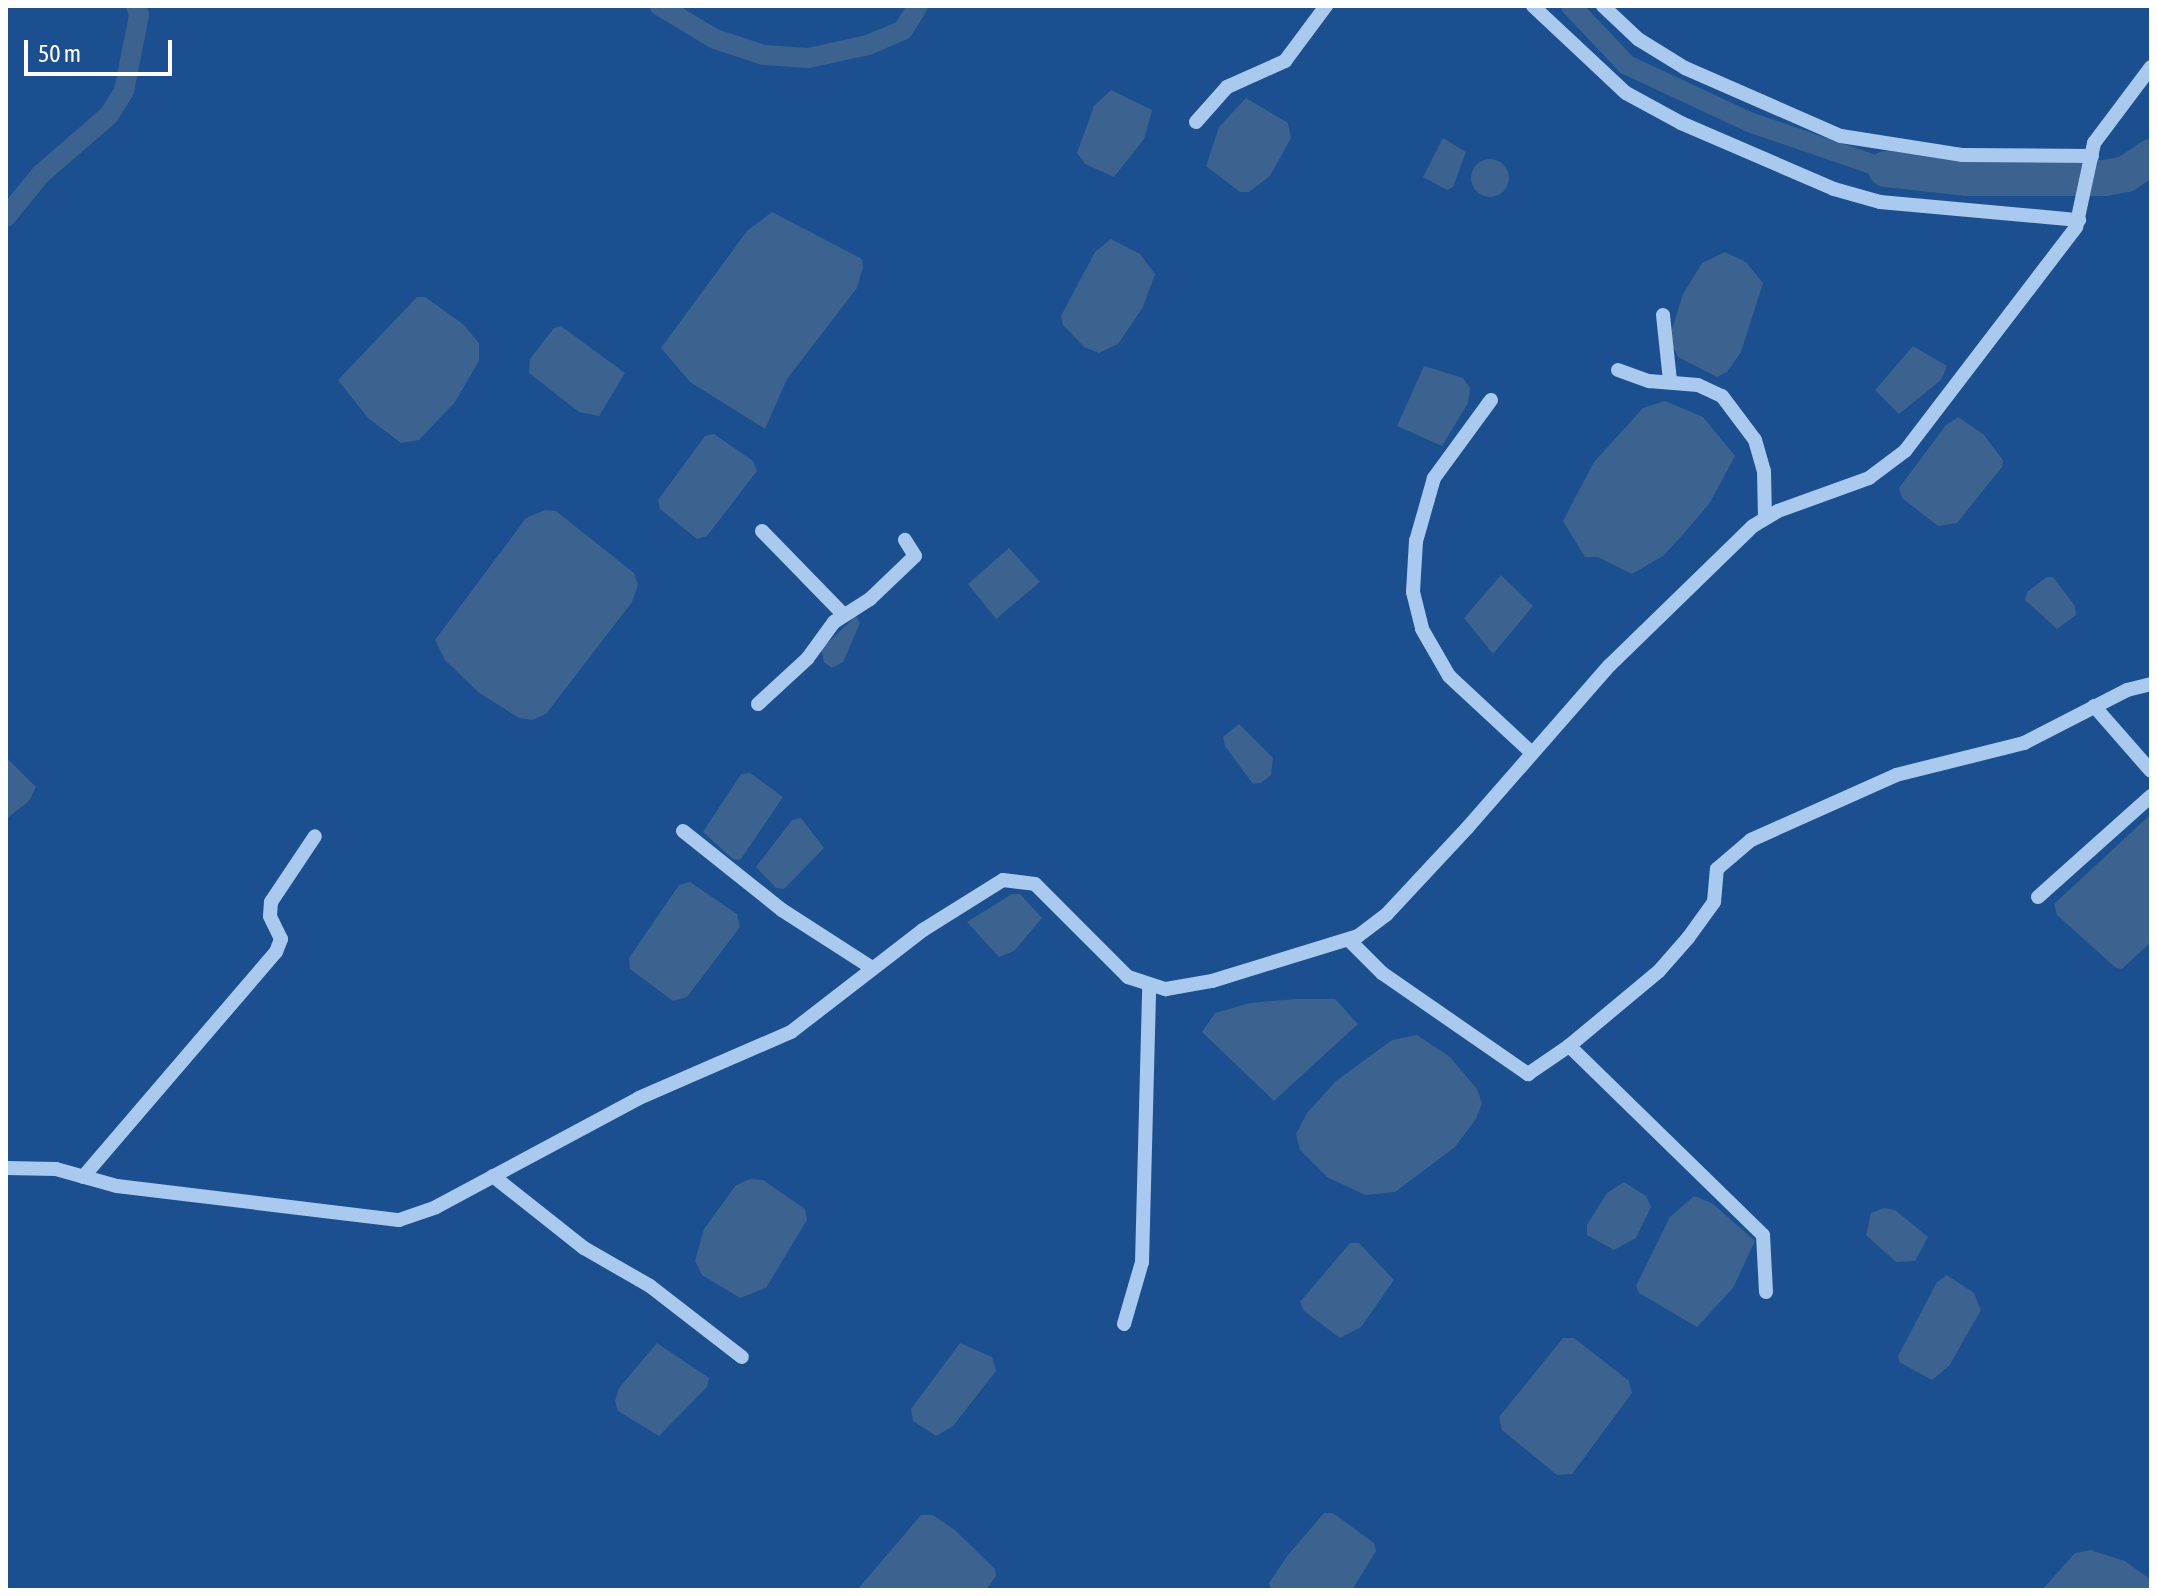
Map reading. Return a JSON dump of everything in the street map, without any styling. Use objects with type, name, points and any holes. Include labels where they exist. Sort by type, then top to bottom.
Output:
[{"type":"street","points":[[1196,122],[1227,87],[1285,61],[1326,6]]},
{"type":"street","points":[[1533,6],[1626,93],[1681,123],[1834,189],[1880,202],[2080,215]]},
{"type":"street","points":[[1603,6],[1638,39],[1685,68],[1841,136],[1962,155],[2092,160]]},
{"type":"street","points":[[6,1168],[56,1169],[148,1191],[377,1221],[415,1216],[639,1098],[791,1032],[872,968],[984,888],[1025,879],[1128,977],[1149,986],[1183,988],[1349,940],[1386,915],[1610,665],[1765,517],[1869,478],[1895,462],[2080,215],[2097,136],[2151,67]]},
{"type":"street","points":[[1663,315],[1670,380]]},
{"type":"street","points":[[1618,370],[1649,381],[1670,380],[1698,385],[1722,396],[1744,420],[1764,471],[1765,517]]},
{"type":"street","points":[[1491,400],[1434,478],[1416,541],[1413,592],[1422,629],[1449,676],[1532,753]]},
{"type":"street","points":[[762,531],[843,614]]},
{"type":"street","points":[[758,704],[807,659],[843,614],[870,599],[915,556],[905,540]]},
{"type":"street","points":[[1349,940],[1382,973],[1528,1074],[1569,1046],[1681,946],[1714,902],[1717,869],[1751,840],[1896,775],[2024,743],[2094,706],[2151,684]]},
{"type":"street","points":[[2094,706],[2151,771]]},
{"type":"street","points":[[2038,897],[2151,796]]},
{"type":"street","points":[[683,831],[782,910],[872,968]]},
{"type":"street","points":[[83,1177],[276,952],[281,939],[270,916],[271,902],[315,836]]},
{"type":"street","points":[[1124,1324],[1142,1262],[1149,986]]},
{"type":"street","points":[[1569,1046],[1763,1235],[1766,1292]]},
{"type":"street","points":[[493,1176],[584,1248],[650,1286],[742,1357]]},
{"type":"water","points":[[1111,90],[1152,110],[1144,139],[1114,177],[1085,164],[1077,153],[1094,106]]},
{"type":"water","points":[[1246,98],[1288,123],[1291,138],[1270,176],[1249,192],[1240,192],[1206,166],[1219,127]]},
{"type":"water","points":[[1443,138],[1466,152],[1453,187],[1447,190],[1423,177]]},
{"type":"water","points":[[1490,159],[1503,165],[1509,178],[1503,191],[1490,197],[1477,191],[1471,178],[1477,165]]},
{"type":"water","points":[[772,212],[862,259],[863,267],[857,288],[787,379],[765,429],[690,382],[661,348],[747,231]]},
{"type":"water","points":[[1111,239],[1140,254],[1155,274],[1143,307],[1118,344],[1099,353],[1084,347],[1063,325],[1061,316],[1095,252]]},
{"type":"water","points":[[1725,252],[1746,262],[1763,283],[1741,352],[1727,372],[1717,377],[1678,357],[1669,339],[1683,294],[1702,263]]},
{"type":"water","points":[[417,297],[425,297],[463,324],[479,343],[479,361],[455,402],[419,440],[401,443],[368,418],[338,380]]},
{"type":"water","points":[[561,326],[625,373],[599,416],[579,412],[529,373],[530,359],[554,328]]},
{"type":"water","points":[[1913,346],[1947,366],[1941,380],[1899,414],[1875,390]]},
{"type":"water","points":[[1424,366],[1463,378],[1470,388],[1468,403],[1442,446],[1397,426]]},
{"type":"water","points":[[1665,401],[1703,417],[1735,456],[1709,504],[1679,539],[1663,556],[1632,574],[1598,557],[1585,557],[1563,521],[1594,462],[1643,408]]},
{"type":"water","points":[[1958,417],[1983,434],[2003,460],[2002,467],[1957,523],[1938,526],[1902,498],[1899,488],[1946,425]]},
{"type":"water","points":[[714,434],[753,461],[757,471],[707,536],[697,539],[660,509],[658,500],[705,436]]},
{"type":"water","points":[[545,510],[556,511],[634,573],[638,585],[632,602],[546,714],[532,720],[519,718],[478,692],[445,660],[435,640],[526,518]]},
{"type":"water","points":[[1009,548],[1040,582],[996,619],[968,584]]},
{"type":"water","points":[[1501,575],[1533,606],[1493,654],[1464,618]]},
{"type":"water","points":[[2047,577],[2053,577],[2075,606],[2076,615],[2057,629],[2025,600],[2027,592]]},
{"type":"water","points":[[856,616],[860,623],[843,662],[832,668],[824,662],[821,649]]},
{"type":"water","points":[[1239,724],[1273,758],[1271,775],[1261,783],[1253,784],[1225,746],[1223,737]]},
{"type":"water","points":[[6,757],[36,787],[29,801],[6,819]]},
{"type":"water","points":[[750,773],[783,797],[741,859],[734,860],[703,832],[741,774]]},
{"type":"water","points":[[2151,814],[2151,942],[2122,969],[2116,968],[2057,915],[2054,904]]},
{"type":"water","points":[[801,818],[824,848],[784,889],[776,888],[756,867],[792,820]]},
{"type":"water","points":[[690,882],[737,914],[740,927],[687,997],[673,1001],[630,969],[629,958],[679,885]]},
{"type":"water","points":[[1012,894],[1020,894],[1042,918],[1014,951],[999,957],[967,922]]},
{"type":"water","points":[[1335,999],[1358,1024],[1274,1101],[1202,1032],[1215,1013],[1250,1003]]},
{"type":"water","points":[[1417,1035],[1450,1057],[1477,1089],[1482,1103],[1476,1119],[1455,1147],[1395,1192],[1365,1195],[1327,1177],[1300,1150],[1296,1134],[1307,1113],[1336,1081],[1392,1040]]},
{"type":"water","points":[[750,1179],[763,1180],[805,1209],[807,1220],[766,1288],[740,1298],[702,1275],[695,1261],[704,1229],[736,1185]]},
{"type":"water","points":[[1624,1182],[1646,1196],[1651,1207],[1636,1238],[1614,1250],[1587,1235],[1587,1225],[1607,1193]]},
{"type":"water","points":[[1694,1196],[1712,1203],[1755,1241],[1733,1288],[1697,1327],[1639,1293],[1636,1286],[1670,1217]]},
{"type":"water","points":[[1884,1208],[1895,1210],[1928,1237],[1915,1261],[1896,1262],[1866,1235],[1871,1213]]},
{"type":"water","points":[[1350,1243],[1359,1243],[1394,1280],[1361,1327],[1340,1338],[1304,1311],[1300,1302]]},
{"type":"water","points":[[1947,1275],[1974,1293],[1981,1310],[1949,1366],[1932,1380],[1899,1362],[1898,1356],[1937,1282]]},
{"type":"water","points":[[1563,1338],[1574,1338],[1629,1381],[1632,1393],[1572,1474],[1557,1475],[1502,1430],[1499,1417]]},
{"type":"water","points":[[657,1343],[709,1378],[707,1387],[659,1436],[618,1411],[615,1401],[619,1388]]},
{"type":"water","points":[[960,1343],[992,1357],[996,1371],[953,1426],[936,1436],[913,1421],[911,1409]]},
{"type":"water","points":[[1324,1513],[1333,1513],[1374,1543],[1376,1551],[1352,1590],[1271,1590],[1269,1583],[1288,1555]]},
{"type":"water","points":[[921,1515],[933,1515],[956,1531],[995,1569],[996,1576],[986,1590],[857,1590]]},
{"type":"water","points":[[2090,1550],[2125,1561],[2151,1580],[2151,1590],[2042,1590],[2075,1553]]},
{"type":"waterway","points":[[6,217],[41,174],[109,115],[124,91],[139,15],[136,6]]},
{"type":"waterway","points":[[660,6],[715,39],[764,55],[808,58],[868,45],[903,30],[918,6]]},
{"type":"waterway","points":[[1571,6],[1627,65],[1749,122],[1886,169]]},
{"type":"waterway","points":[[1886,169],[1967,178],[2105,178],[2126,174],[2151,157]]}]
